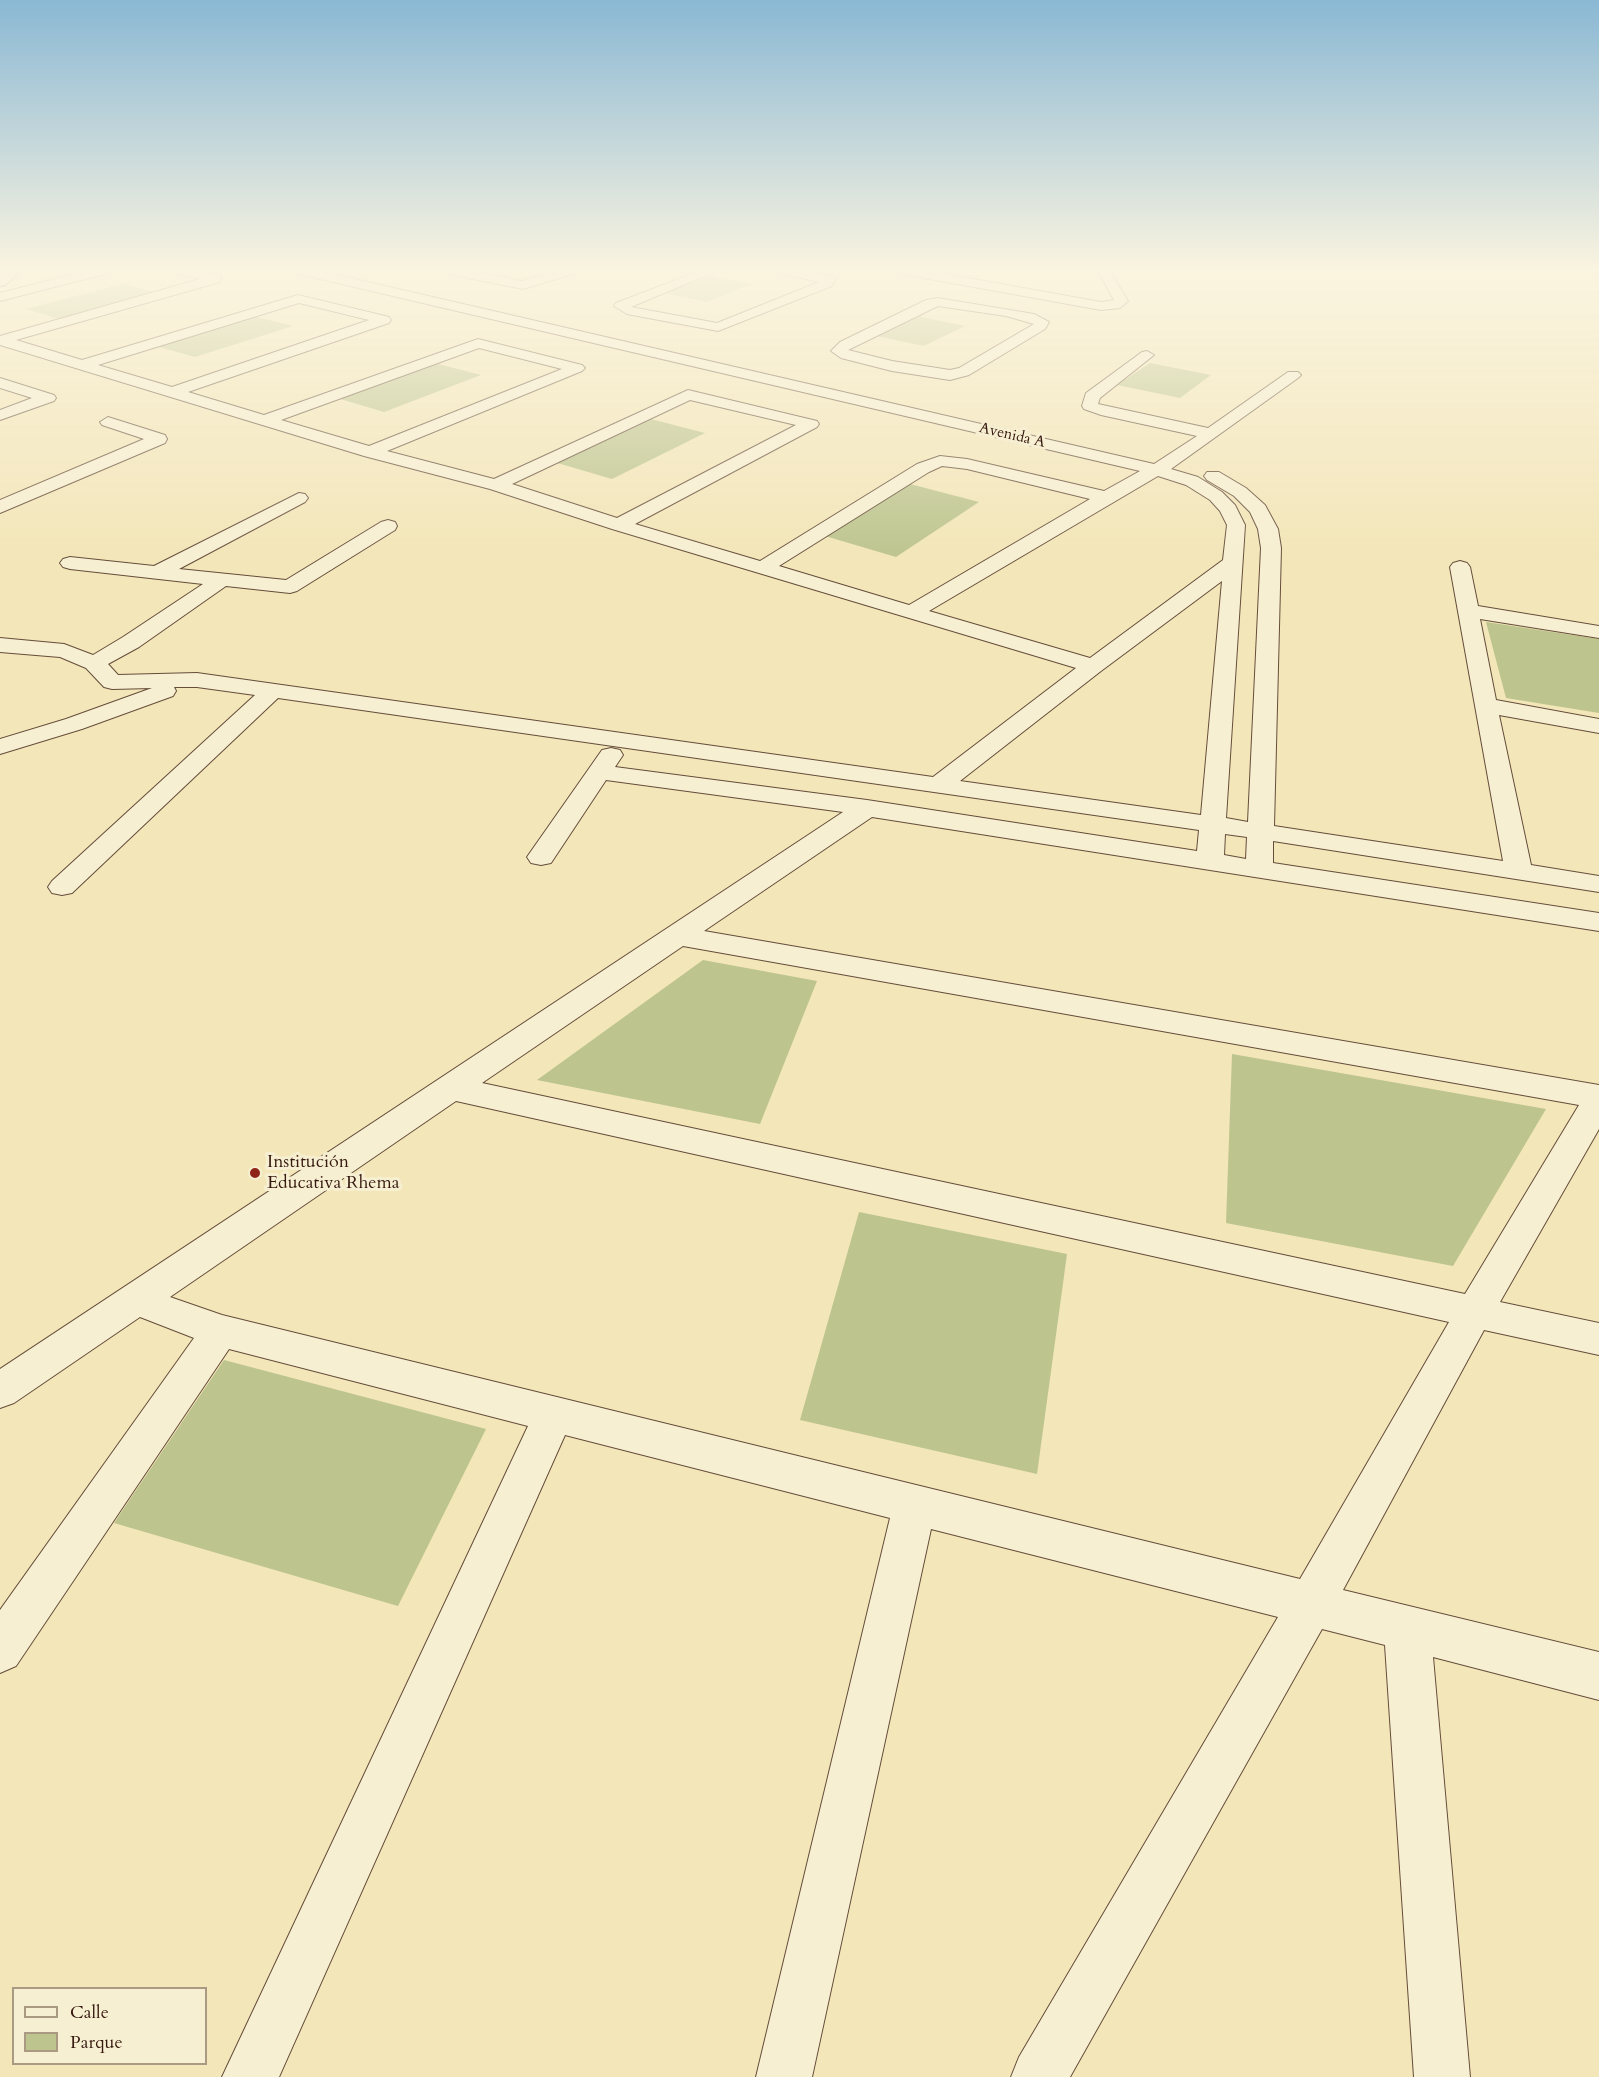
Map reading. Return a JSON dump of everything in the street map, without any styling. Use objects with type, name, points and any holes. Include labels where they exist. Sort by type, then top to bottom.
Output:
[{"type":"street","points":[[94,367],[370,452],[496,484],[619,525],[1093,666]]},
{"type":"street","points":[[172,392],[246,367]]},
{"type":"street","points":[[265,420],[412,367]]},
{"type":"street","points":[[370,452],[577,368],[573,367]]},
{"type":"street","name":"Avenida A","points":[[736,367],[803,386],[1157,470],[1192,481],[1216,496],[1228,509],[1236,525],[1210,862]]},
{"type":"street","name":"Avenida A","points":[[765,367],[1174,460],[1210,475],[1240,492],[1258,509],[1268,529],[1271,548],[1259,869]]},
{"type":"street","points":[[872,376],[890,367]]},
{"type":"street","points":[[898,367],[950,375],[964,372],[972,367]]},
{"type":"street","points":[[1131,367],[1092,396],[1090,406],[1107,412],[1211,434]]},
{"type":"street","points":[[912,612],[1106,497],[1174,460],[1293,375]]},
{"type":"street","points":[[0,383],[48,398],[0,415]]},
{"type":"street","points":[[756,410],[803,386]]},
{"type":"street","points":[[496,484],[688,395],[811,424],[619,525]]},
{"type":"street","points":[[0,507],[159,439],[108,422]]},
{"type":"street","points":[[762,568],[923,468],[940,461],[967,464],[1106,497]]},
{"type":"street","points":[[158,572],[299,498]]},
{"type":"street","points":[[70,563],[290,587],[388,526]]},
{"type":"street","points":[[940,784],[1093,666],[1234,562]]},
{"type":"street","points":[[1460,567],[1518,872]]},
{"type":"street","points":[[94,663],[131,642],[223,579]]},
{"type":"street","points":[[1468,610],[1599,632]]},
{"type":"street","points":[[0,645],[64,651],[94,663],[112,682],[197,680],[940,784],[1599,884]]},
{"type":"street","points":[[0,747],[197,680]]},
{"type":"street","points":[[62,887],[273,691]]},
{"type":"street","points":[[1485,705],[1599,726]]},
{"type":"street","points":[[541,857],[622,740]]},
{"type":"street","points":[[600,772],[867,808],[1599,921]]},
{"type":"street","points":[[0,1391],[867,808]]},
{"type":"street","points":[[678,936],[1599,1099],[1474,1313],[1311,1604],[1039,2077]]},
{"type":"street","points":[[451,1088],[1474,1313],[1599,1338]]},
{"type":"street","points":[[136,1300],[220,1331],[1599,1676]]},
{"type":"street","points":[[0,1650],[220,1331]]},
{"type":"street","points":[[250,2077],[554,1415]]},
{"type":"street","points":[[784,2077],[915,1505]]},
{"type":"street","points":[[1407,1628],[1442,2077]]},
{"type":"green space","points":[[424,367],[450,367],[481,375],[384,412],[337,398]]},
{"type":"green space","points":[[1144,367],[1170,367],[1211,375],[1180,398],[1117,385]]},
{"type":"green space","points":[[647,418],[705,433],[612,479],[554,462]]},
{"type":"green space","points":[[910,484],[979,502],[896,557],[825,536]]},
{"type":"green space","points":[[1486,622],[1599,639],[1599,713],[1506,698]]},
{"type":"green space","points":[[703,960],[817,981],[760,1124],[537,1080]]},
{"type":"green space","points":[[1232,1054],[1546,1109],[1453,1266],[1226,1223]]},
{"type":"green space","points":[[859,1212],[1067,1254],[1037,1474],[800,1420]]},
{"type":"green space","points":[[224,1360],[486,1429],[398,1606],[114,1523]]},
{"type":"place","name":"Institución Educativa Rhema","points":[[255,1173]]}]
